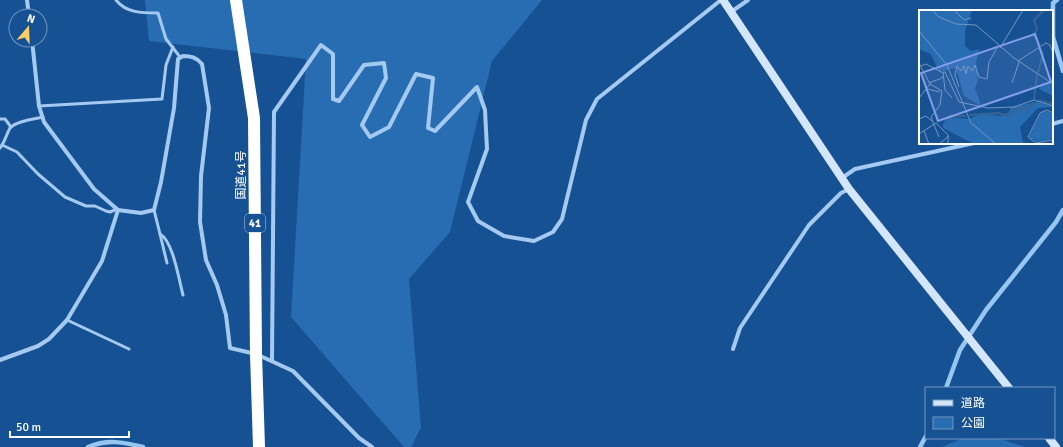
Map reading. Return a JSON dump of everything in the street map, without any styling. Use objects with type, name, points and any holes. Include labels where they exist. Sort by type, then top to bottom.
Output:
[{"type":"highway","name":"国道41号","points":[[236,0],[254,118],[256,354],[259,447]]},
{"type":"street","points":[[272,361],[274,112],[321,45],[333,54],[333,98],[339,101],[364,65],[384,63],[386,78],[362,125],[370,137],[389,127],[416,74],[433,78],[428,128],[435,131],[477,88],[485,110],[486,149],[468,202],[478,221],[504,236],[534,241],[553,232],[562,218],[586,120],[597,99],[722,0],[849,189],[1008,387]]},
{"type":"street","points":[[730,12],[748,0]]},
{"type":"street","points":[[33,48],[39,106],[44,122],[94,189],[117,209],[141,213],[154,210],[169,140],[174,108],[178,59],[183,56],[191,56],[198,59],[202,64],[209,108],[201,176],[200,222],[206,260],[217,285],[226,315],[230,348],[256,354],[293,370],[359,438],[372,447]]},
{"type":"street","points":[[1053,124],[1063,121]]},
{"type":"street","points":[[841,178],[855,169],[969,144]]},
{"type":"street","points":[[734,349],[740,328],[809,225],[841,193],[849,189]]},
{"type":"street","points":[[0,360],[38,346],[49,339],[67,320],[102,261],[117,209]]},
{"type":"street","points":[[1050,439],[1056,447]]},
{"type":"lane","points":[[116,0],[119,4],[132,11],[158,13],[166,39],[180,57]]},
{"type":"lane","points":[[39,106],[162,99],[166,65],[173,47]]},
{"type":"lane","points":[[43,117],[15,124],[11,127],[1,146],[17,152],[38,174],[65,197],[86,206],[95,206],[110,212],[117,209]]},
{"type":"lane","points":[[0,119],[5,119],[11,127]]},
{"type":"lane","points":[[154,210],[167,263]]},
{"type":"lane","points":[[160,234],[165,236],[171,247],[183,294]]},
{"type":"lane","points":[[67,320],[129,349]]},
{"type":"green space","points":[[145,0],[542,0],[492,61],[450,232],[409,279],[421,428],[411,447],[404,447],[291,317],[306,59],[149,41]]},
{"type":"green space","points":[[961,439],[1000,439],[1025,447],[942,447]]},
{"type":"waterway","points":[[1057,0],[1053,3],[1053,37],[1063,71]]},
{"type":"waterway","points":[[946,387],[960,350],[986,310],[1056,222],[1063,210]]},
{"type":"waterway","points":[[920,447],[925,438]]},
{"type":"waterway","points":[[88,447],[95,444],[108,442],[143,447]]}]
